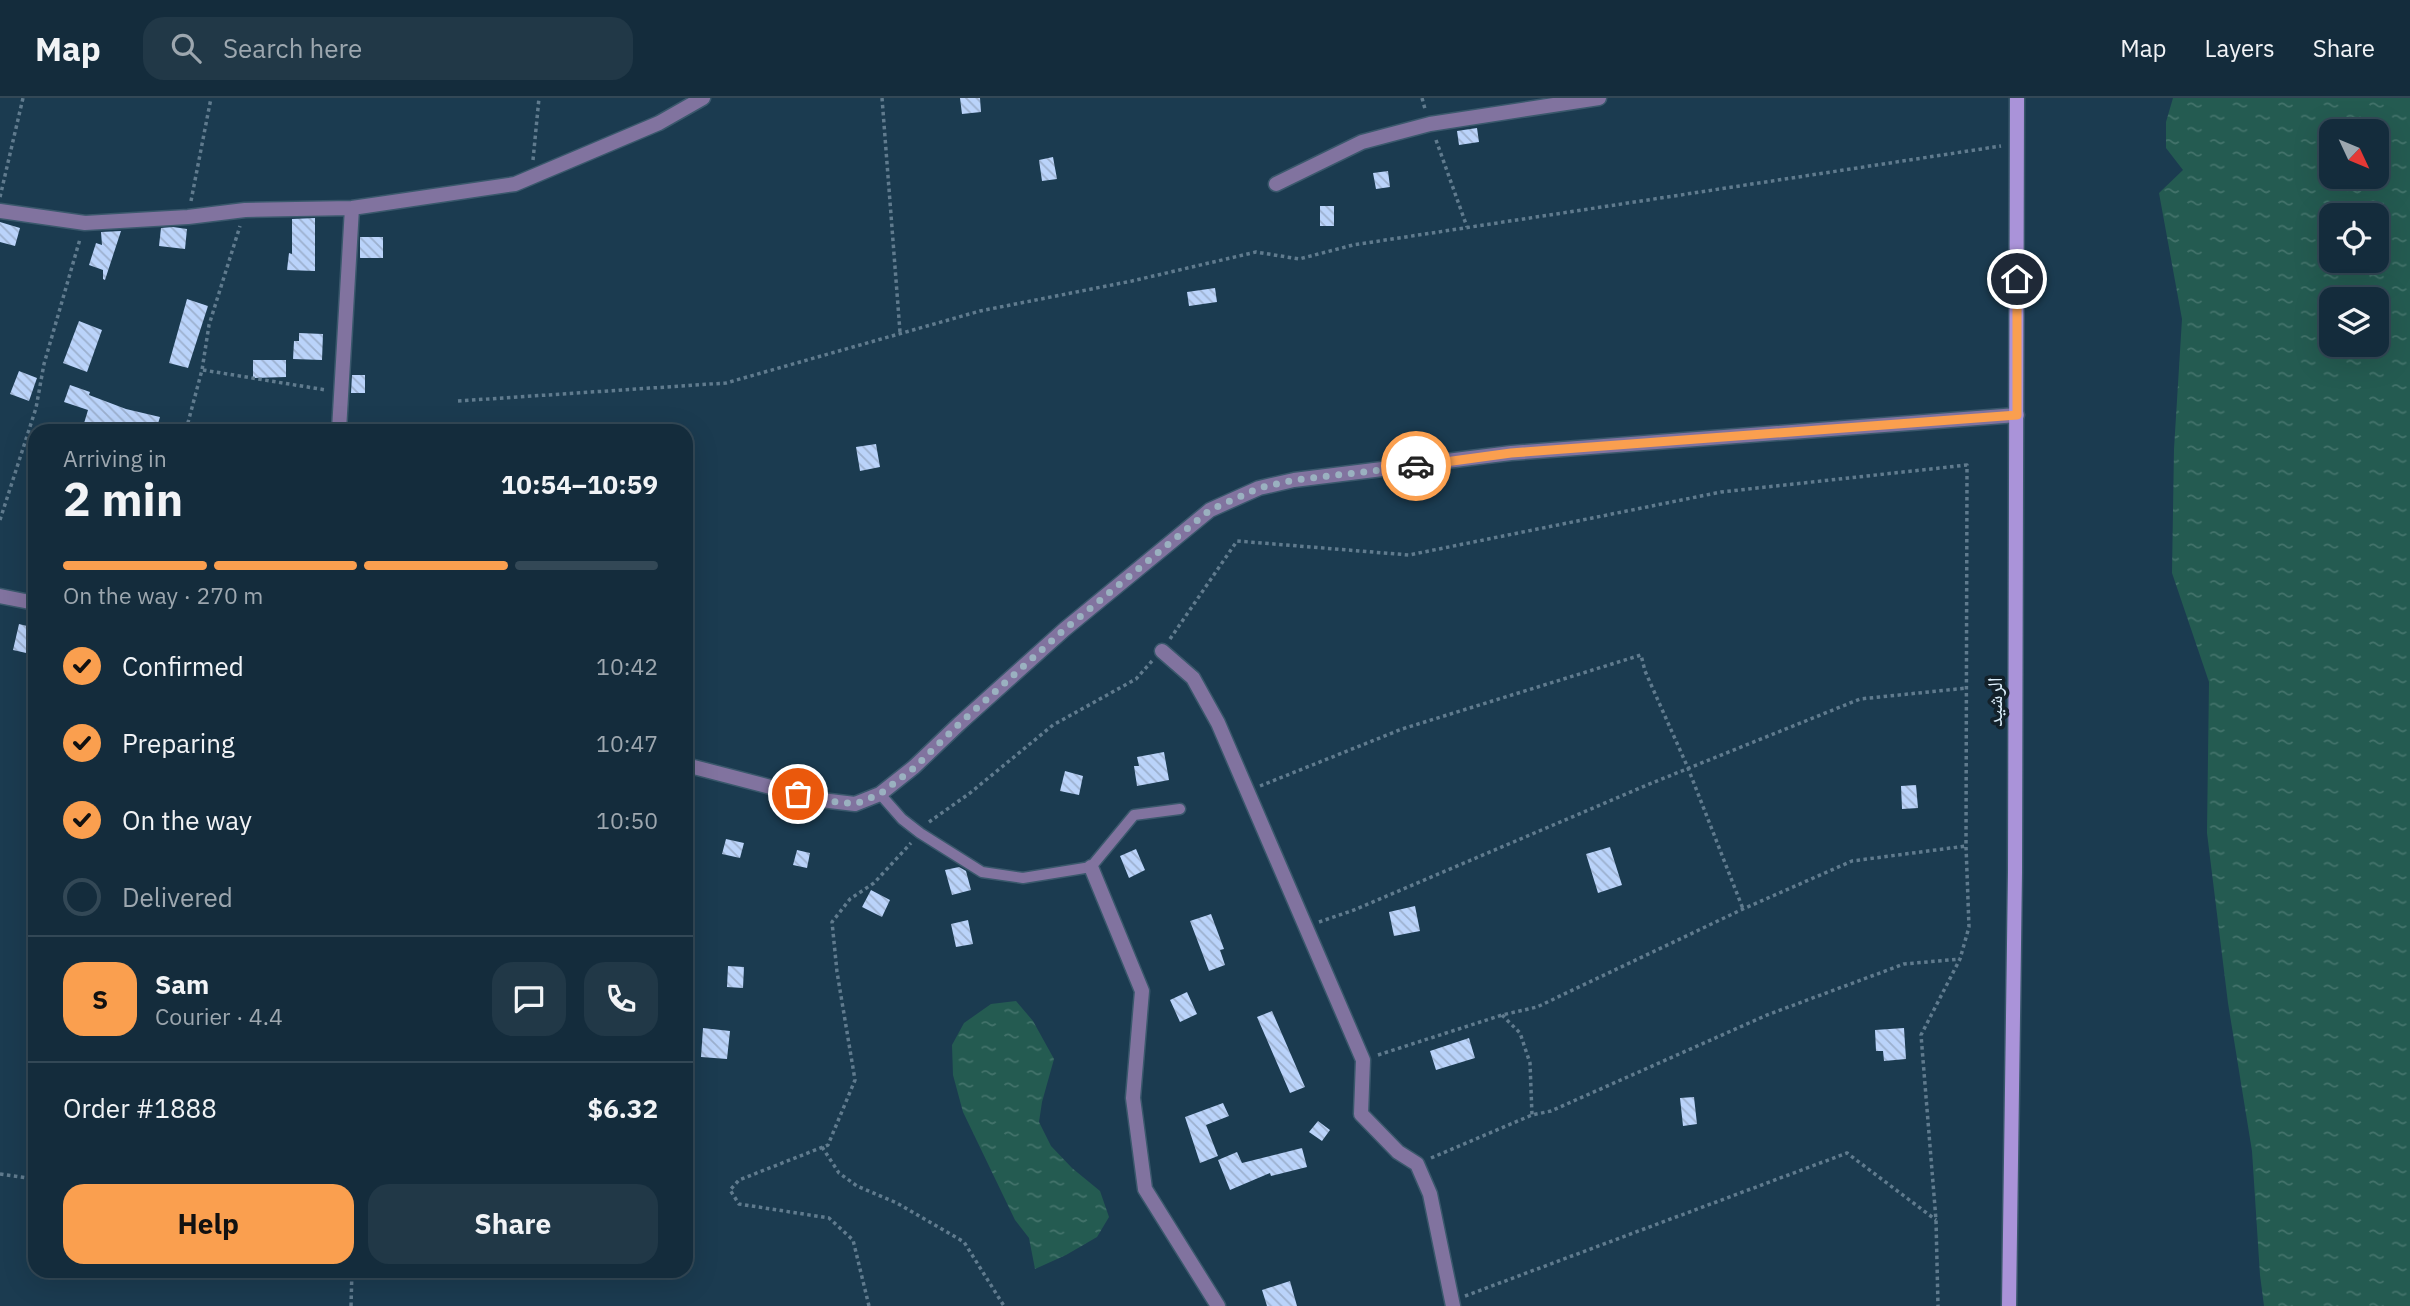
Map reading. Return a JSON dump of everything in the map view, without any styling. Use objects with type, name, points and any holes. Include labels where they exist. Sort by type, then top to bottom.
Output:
[{"type":"main road","name":"الرشيد","points":[[2010,1306],[2015,872],[2017,98]]},
{"type":"street","points":[[0,211],[85,223],[188,217],[245,210],[352,208],[514,184],[659,123],[703,98]]},
{"type":"street","points":[[1276,184],[1362,142],[1430,124],[1598,98]]},
{"type":"street","points":[[340,424],[352,208]]},
{"type":"street","points":[[693,767],[821,800],[855,804],[880,794],[914,768],[1065,629],[1167,542],[1210,510],[1259,488],[1294,480],[1505,454],[2017,415]]},
{"type":"street","points":[[0,596],[28,602]]},
{"type":"street","points":[[1162,651],[1193,678],[1218,723],[1363,1060],[1361,1114],[1398,1152],[1416,1164],[1430,1194],[1453,1303]]},
{"type":"street","points":[[1091,867],[1142,991],[1133,1098],[1145,1189],[1218,1306]]},
{"type":"lane","points":[[880,794],[902,819],[920,834],[982,872],[1023,878],[1091,867],[1134,815],[1180,810]]},
{"type":"path","points":[[0,197],[23,98]]},
{"type":"path","points":[[188,217],[211,98]]},
{"type":"path","points":[[532,176],[539,98]]},
{"type":"path","points":[[882,98],[900,332]]},
{"type":"path","points":[[1422,98],[1467,227]]},
{"type":"path","points":[[458,401],[726,383],[980,311],[1132,281],[1256,252],[1299,259],[1353,245],[2017,144]]},
{"type":"path","points":[[188,424],[202,370],[209,325],[245,210]]},
{"type":"path","points":[[31,424],[44,364],[85,223]]},
{"type":"path","points":[[202,370],[342,393]]},
{"type":"path","points":[[0,520],[28,433]]},
{"type":"path","points":[[869,1306],[853,1240],[829,1218],[739,1204],[730,1191],[739,1180],[828,1144],[855,1080],[837,972],[832,922],[850,899],[874,883],[931,820],[970,793],[1053,725],[1136,679],[1162,651],[1237,541],[1409,555],[1721,492],[1967,465],[1966,846],[1969,927],[1960,959],[1921,1035],[1936,1220],[1938,1306]]},
{"type":"path","points":[[1247,791],[1402,729],[1641,655],[1645,671],[1688,768],[1743,909]]},
{"type":"path","points":[[1304,928],[1354,911],[1688,768],[1860,699],[1967,688]]},
{"type":"path","points":[[1363,1060],[1537,1007],[1743,909],[1852,862],[1966,846]]},
{"type":"path","points":[[1416,1164],[1532,1115],[1551,1111],[1767,1015],[1904,964],[1960,959]]},
{"type":"path","points":[[1502,1016],[1520,1033],[1530,1063],[1532,1115]]},
{"type":"path","points":[[822,1147],[839,1173],[857,1186],[897,1203],[964,1242],[1004,1306]]},
{"type":"path","points":[[1453,1303],[1847,1153],[1936,1220]]},
{"type":"path","points":[[0,1174],[28,1178]]},
{"type":"path","points":[[351,1306],[352,1278]]},
{"type":"water","points":[[2173,98],[2410,98],[2410,1306],[2264,1306],[2252,1151],[2228,1003],[2207,833],[2209,682],[2172,573],[2174,449],[2182,319],[2159,193],[2183,170],[2166,148],[2166,122]]},
{"type":"water","points":[[1016,1001],[1033,1021],[1054,1059],[1039,1122],[1051,1146],[1100,1191],[1109,1217],[1097,1237],[1035,1269],[1029,1238],[1015,1220],[963,1112],[953,1075],[952,1045],[964,1023],[991,1004]]},
{"type":"building","points":[[960,98],[980,98],[981,112],[962,114]]},
{"type":"building","points":[[1477,128],[1479,142],[1459,145],[1457,131]]},
{"type":"building","points":[[1053,157],[1057,179],[1042,181],[1039,160]]},
{"type":"building","points":[[1388,171],[1390,187],[1376,189],[1373,173]]},
{"type":"building","points":[[1320,206],[1334,206],[1334,226],[1320,226]]},
{"type":"building","points":[[315,218],[315,271],[287,270],[289,253],[292,254],[292,219]]},
{"type":"building","points":[[0,222],[20,228],[15,246],[0,242]]},
{"type":"building","points":[[161,228],[187,229],[185,249],[159,246]]},
{"type":"building","points":[[121,231],[105,280],[103,270],[89,265],[96,243],[102,245],[101,232]]},
{"type":"building","points":[[360,237],[383,237],[383,258],[360,258]]},
{"type":"building","points":[[1215,288],[1217,302],[1189,306],[1187,292]]},
{"type":"building","points":[[187,299],[208,306],[188,368],[169,363]]},
{"type":"building","points":[[79,321],[102,330],[87,372],[63,363]]},
{"type":"building","points":[[299,333],[323,334],[322,360],[293,359],[294,341],[299,341]]},
{"type":"building","points":[[253,360],[286,360],[286,377],[253,378]]},
{"type":"building","points":[[19,371],[37,378],[29,401],[10,394]]},
{"type":"building","points":[[352,375],[365,375],[365,393],[351,393]]},
{"type":"building","points":[[70,385],[126,409],[160,417],[158,424],[84,424],[88,410],[64,402]]},
{"type":"building","points":[[876,444],[880,467],[860,471],[856,447]]},
{"type":"building","points":[[19,624],[28,626],[28,653],[13,650]]},
{"type":"building","points":[[1164,752],[1169,780],[1137,786],[1134,766],[1139,766],[1137,757]]},
{"type":"building","points":[[1065,771],[1083,776],[1079,795],[1060,791]]},
{"type":"building","points":[[1916,785],[1918,808],[1902,809],[1901,786]]},
{"type":"building","points":[[726,839],[744,843],[740,858],[722,854]]},
{"type":"building","points":[[1610,847],[1622,885],[1598,893],[1586,854]]},
{"type":"building","points":[[1136,849],[1145,870],[1129,878],[1120,856]]},
{"type":"building","points":[[797,850],[810,853],[807,868],[793,865]]},
{"type":"building","points":[[959,867],[966,871],[971,890],[952,895],[945,870]]},
{"type":"building","points":[[871,890],[890,900],[882,917],[862,907]]},
{"type":"building","points":[[1415,906],[1420,931],[1394,936],[1389,912]]},
{"type":"building","points":[[1211,914],[1224,949],[1220,950],[1225,965],[1209,971],[1190,921]]},
{"type":"building","points":[[968,920],[973,944],[956,947],[951,924]]},
{"type":"building","points":[[728,966],[744,967],[743,988],[727,987]]},
{"type":"building","points":[[1187,992],[1197,1014],[1180,1022],[1170,1000]]},
{"type":"building","points":[[1272,1011],[1305,1087],[1290,1093],[1257,1017]]},
{"type":"building","points":[[703,1028],[730,1031],[727,1059],[701,1057]]},
{"type":"building","points":[[1904,1028],[1906,1059],[1884,1061],[1883,1051],[1876,1051],[1875,1030]]},
{"type":"building","points":[[1469,1038],[1475,1058],[1436,1070],[1430,1051]]},
{"type":"building","points":[[1694,1097],[1697,1124],[1683,1126],[1680,1098]]},
{"type":"building","points":[[1223,1103],[1229,1116],[1206,1125],[1218,1156],[1200,1163],[1185,1117]]},
{"type":"building","points":[[1318,1121],[1330,1130],[1322,1141],[1309,1132]]},
{"type":"building","points":[[1302,1148],[1307,1167],[1271,1176],[1270,1173],[1230,1190],[1218,1160],[1237,1152],[1242,1163]]},
{"type":"building","points":[[1290,1281],[1297,1306],[1267,1306],[1262,1290]]},
{"type":"way so far","points":[[798,794],[855,804],[880,794],[914,768],[1065,629],[1167,542],[1210,510],[1259,488],[1294,480],[1416,466]]},
{"type":"route","points":[[1416,466],[1511,453],[2017,415],[2017,279]]}]
